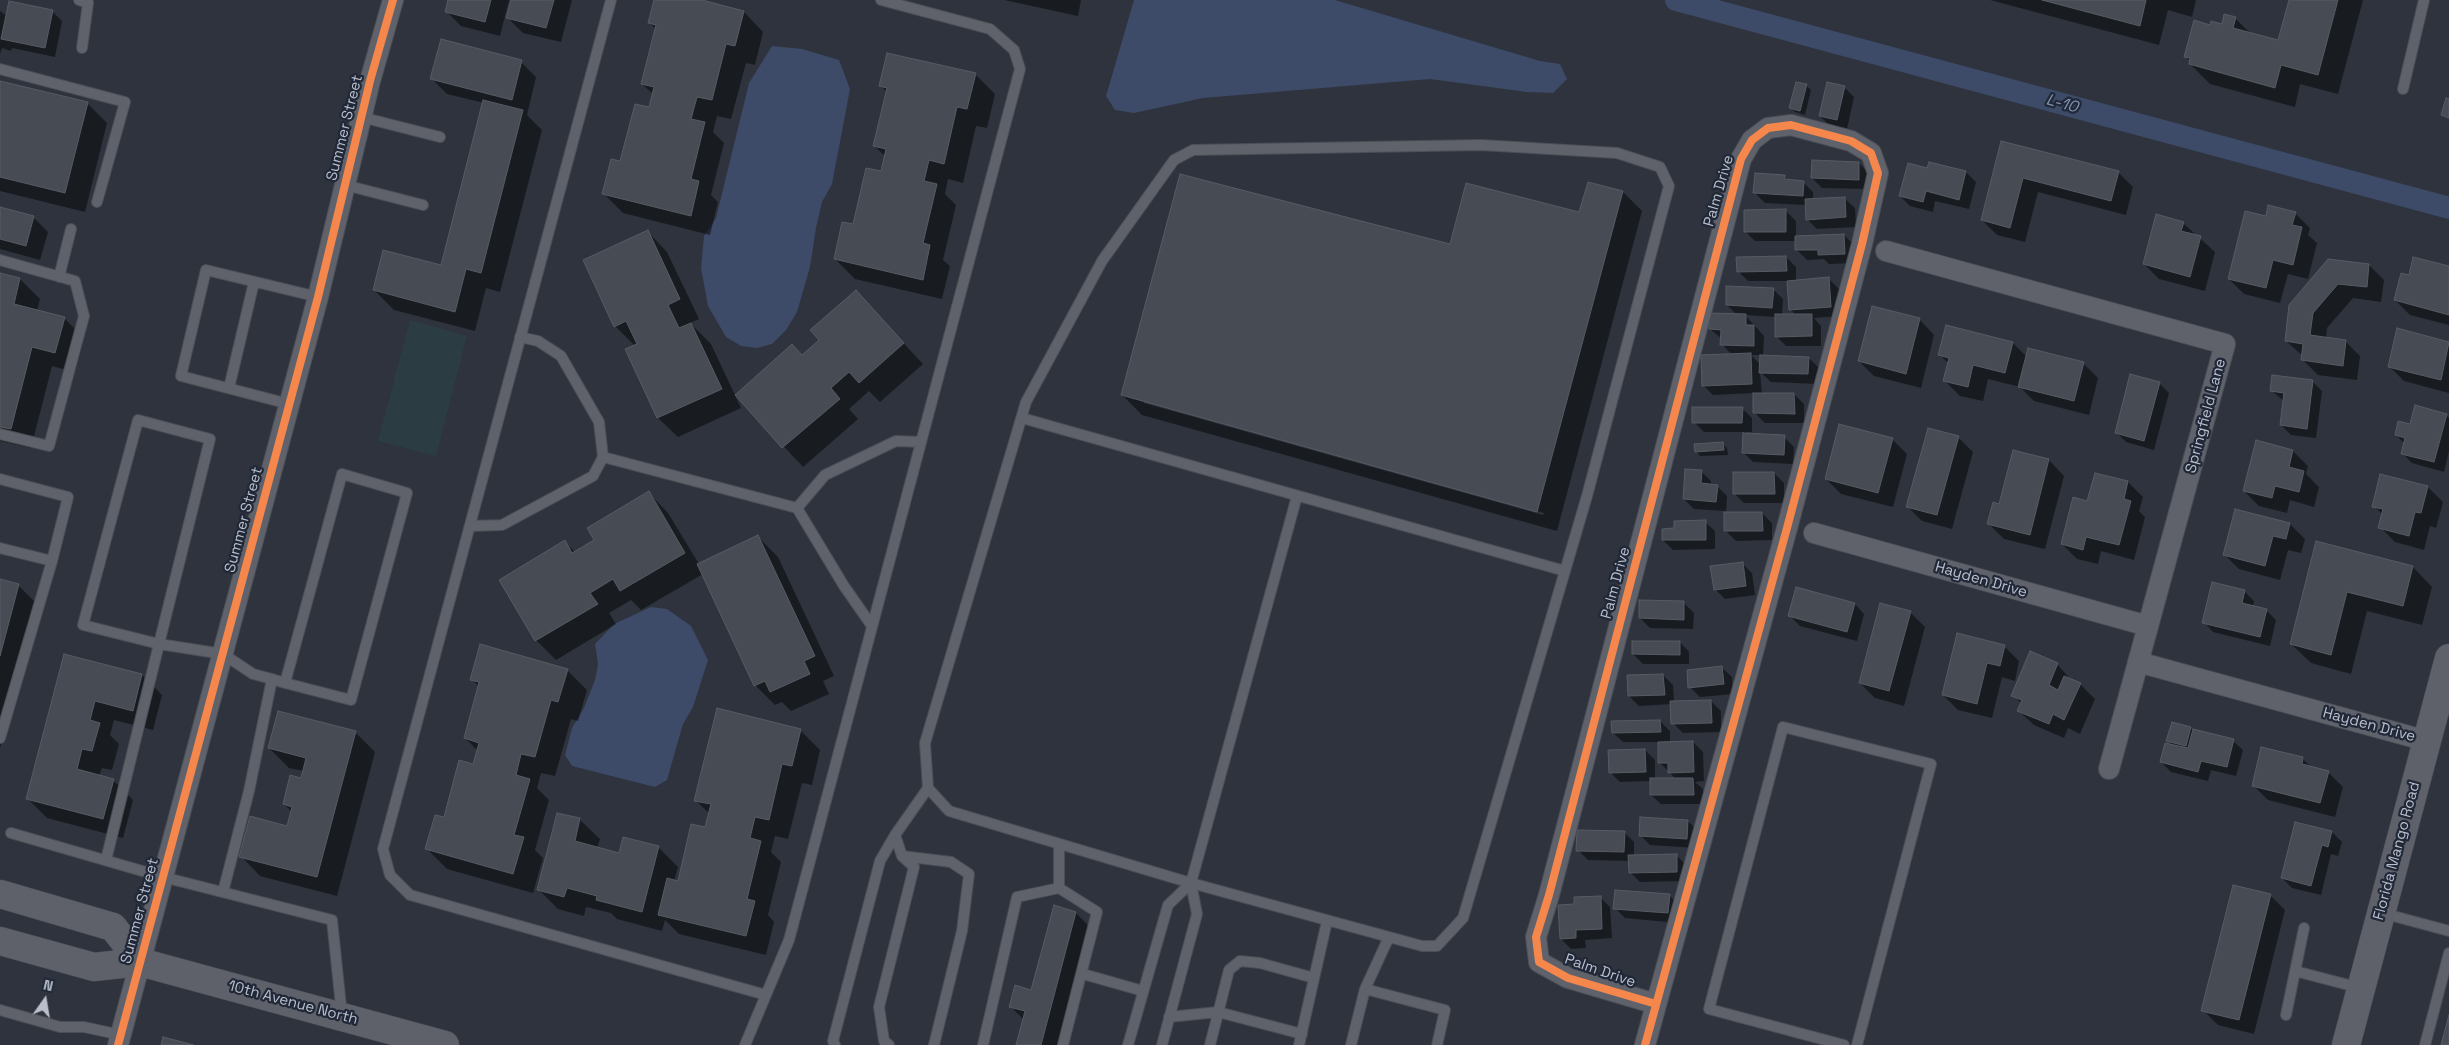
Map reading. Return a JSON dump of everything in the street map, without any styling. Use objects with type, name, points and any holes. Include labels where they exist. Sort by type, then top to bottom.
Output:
[{"type":"street","name":"Summer Street","points":[[119,1040],[290,404],[361,117],[393,0]]},
{"type":"street","name":"Palm Drive","points":[[1645,1045],[1787,528],[1862,244],[1878,173],[1871,153],[1851,140],[1791,125],[1768,128],[1752,140],[1740,159],[1552,886],[1536,937],[1539,962],[1568,978],[1656,1004]]},
{"type":"street","name":"Springfield Lane","points":[[1886,251],[2225,344],[2109,769]]},
{"type":"street","name":"Hayden Drive","points":[[1814,533],[2148,626]]},
{"type":"street","name":"Florida Mango Road","points":[[2346,1045],[2449,658]]},
{"type":"street","name":"Hayden Drive","points":[[2138,662],[2427,741]]},
{"type":"street","points":[[0,894],[113,927],[140,962]]},
{"type":"street","name":"10th Avenue North","points":[[0,941],[94,967],[140,962],[445,1045]]},
{"type":"lane","points":[[79,0],[88,3],[82,48]]},
{"type":"lane","points":[[611,0],[383,849],[390,875],[410,895],[766,995]]},
{"type":"lane","points":[[745,1045],[789,940],[1020,69],[1014,50],[990,29],[881,0]]},
{"type":"lane","points":[[2403,89],[2424,0]]},
{"type":"lane","points":[[0,69],[125,102],[98,202]]},
{"type":"lane","points":[[361,117],[440,137]]},
{"type":"lane","points":[[1481,145],[1618,153],[1660,166],[1669,186],[1587,496],[1463,918],[1437,946],[1422,946],[1327,921],[1059,845],[949,811],[928,788],[925,743],[1022,418],[1026,402],[1102,261],[1174,160],[1193,150],[1481,145]]},
{"type":"lane","points":[[345,185],[423,205]]},
{"type":"lane","points":[[59,277],[71,229]]},
{"type":"lane","points":[[0,260],[75,281],[84,316],[49,446],[0,434]]},
{"type":"lane","points":[[290,404],[181,376],[206,270],[318,297]]},
{"type":"lane","points":[[229,388],[254,282]]},
{"type":"lane","points":[[470,526],[502,525],[593,476],[603,457],[599,422],[561,356],[538,342],[520,337]]},
{"type":"lane","points":[[1022,418],[1565,571]]},
{"type":"lane","points":[[106,860],[158,644],[210,440],[138,420],[83,625],[158,644],[223,654],[253,674],[285,683],[351,700],[407,493],[342,474],[285,683]]},
{"type":"lane","points":[[797,508],[825,475],[896,441],[921,442]]},
{"type":"lane","points":[[603,457],[797,508],[844,586],[872,626]]},
{"type":"lane","points":[[0,479],[68,497],[52,561],[0,738]]},
{"type":"lane","points":[[1162,1045],[1197,914],[1191,883],[1297,496]]},
{"type":"lane","points":[[0,548],[52,561]]},
{"type":"lane","points":[[223,892],[249,791],[272,679]]},
{"type":"lane","points":[[1844,1045],[1709,1009],[1783,727],[1931,764],[1857,1045]]},
{"type":"lane","points":[[835,1045],[833,1041],[880,861],[895,835],[928,788]]},
{"type":"lane","points":[[11,833],[163,876],[332,920],[342,1017]]},
{"type":"lane","points":[[889,1045],[884,1041],[879,1007],[914,867],[902,856],[895,835]]},
{"type":"lane","points":[[1059,845],[1060,888]]},
{"type":"lane","points":[[902,856],[951,862],[969,874],[962,932],[934,1045]]},
{"type":"lane","points":[[1128,1045],[1168,905],[1191,883]]},
{"type":"lane","points":[[983,1045],[1017,897],[1060,888],[1097,912],[1083,974],[1063,1045]]},
{"type":"lane","points":[[2381,913],[2449,931]]},
{"type":"lane","points":[[1299,1045],[1327,921]]},
{"type":"lane","points":[[2286,1015],[2304,928]]},
{"type":"lane","points":[[1351,1045],[1365,990],[1389,938]]},
{"type":"lane","points":[[2424,1045],[2449,954]]},
{"type":"lane","points":[[1210,1045],[1229,970],[1240,961],[1260,963],[1314,978]]},
{"type":"lane","points":[[2295,971],[2361,989]]},
{"type":"lane","points":[[1083,974],[1143,991]]},
{"type":"lane","points":[[1365,990],[1445,1010],[1437,1045]]},
{"type":"lane","points":[[0,1010],[60,1027],[84,1027],[119,1040]]},
{"type":"lane","points":[[1169,1017],[1218,1012],[1302,1034]]},
{"type":"shaded area","points":[[410,320],[467,336],[436,456],[378,441]]},
{"type":"water","points":[[1134,0],[1335,0],[1540,61],[1560,64],[1567,79],[1553,93],[1527,92],[1430,79],[1203,98],[1134,113],[1115,110],[1106,96]]},
{"type":"water","points":[[772,46],[802,49],[839,60],[850,89],[832,184],[822,202],[810,267],[797,312],[786,330],[772,344],[757,348],[741,346],[726,337],[708,306],[701,268],[704,236],[716,218],[749,83]]},
{"type":"water","points":[[651,607],[667,609],[691,626],[708,660],[693,707],[683,724],[667,780],[655,787],[572,766],[565,755],[572,728],[584,708],[595,680],[598,664],[595,644],[614,624]]},
{"type":"building","points":[[448,0],[491,0],[485,22],[445,12]]},
{"type":"building","points":[[511,0],[554,0],[546,28],[506,18]]},
{"type":"building","points":[[654,0],[702,0],[744,11],[735,46],[726,44],[712,100],[697,97],[691,119],[705,122],[691,179],[699,181],[691,216],[602,194],[611,159],[620,161],[635,104],[649,107],[654,87],[641,84],[656,25],[648,23]]},
{"type":"building","points":[[2042,0],[2146,0],[2140,26]]},
{"type":"building","points":[[2289,0],[2338,0],[2318,75],[2281,65],[2275,88],[2189,64],[2190,58],[2184,57],[2194,20],[2210,25],[2211,21],[2222,24],[2224,14],[2236,17],[2233,28],[2278,40]]},
{"type":"building","points":[[9,1],[53,10],[45,48],[1,39]]},
{"type":"building","points":[[441,39],[522,60],[512,100],[430,79]]},
{"type":"building","points":[[887,53],[976,73],[967,109],[957,107],[944,164],[929,160],[924,181],[937,184],[923,243],[930,245],[923,280],[834,259],[842,222],[853,224],[866,168],[881,171],[886,149],[873,146],[887,88],[879,86]]},
{"type":"building","points":[[0,81],[88,102],[65,193],[0,177]]},
{"type":"building","points":[[1796,82],[1807,84],[1800,111],[1789,108]]},
{"type":"building","points":[[1827,82],[1845,86],[1837,120],[1819,116]]},
{"type":"building","points":[[2446,98],[2449,99],[2449,118],[2441,115]]},
{"type":"building","points":[[483,100],[523,110],[481,273],[466,269],[455,312],[373,290],[383,250],[441,265]]},
{"type":"building","points":[[2001,141],[2119,171],[2111,201],[2023,178],[2010,228],[1981,220]]},
{"type":"building","points":[[1812,160],[1859,162],[1859,180],[1811,178]]},
{"type":"building","points":[[1929,162],[1966,171],[1959,200],[1926,191],[1923,202],[1899,196],[1908,163],[1927,168]]},
{"type":"building","points":[[1755,173],[1785,175],[1785,179],[1804,181],[1803,196],[1753,193]]},
{"type":"building","points":[[1180,174],[1450,244],[1466,183],[1579,212],[1588,182],[1623,191],[1537,512],[1121,395]]},
{"type":"building","points":[[1845,197],[1846,217],[1806,220],[1805,199]]},
{"type":"building","points":[[2268,205],[2296,212],[2292,225],[2302,227],[2293,265],[2273,260],[2266,288],[2228,279],[2245,211],[2266,216]]},
{"type":"building","points":[[0,207],[34,216],[26,246],[0,239]]},
{"type":"building","points":[[1786,209],[1786,232],[1744,232],[1744,210]]},
{"type":"building","points":[[2156,214],[2184,222],[2181,231],[2201,236],[2190,277],[2143,264]]},
{"type":"building","points":[[648,230],[680,299],[668,305],[679,328],[691,323],[722,389],[657,418],[625,349],[637,344],[626,321],[614,327],[583,260]]},
{"type":"building","points":[[1844,234],[1845,254],[1818,255],[1818,250],[1795,250],[1795,236]]},
{"type":"building","points":[[1786,256],[1787,271],[1737,272],[1736,257]]},
{"type":"building","points":[[2413,257],[2449,266],[2449,315],[2394,300],[2401,273],[2409,275]]},
{"type":"building","points":[[2328,259],[2369,264],[2367,287],[2338,284],[2313,313],[2310,335],[2346,340],[2343,366],[2301,360],[2303,344],[2285,341],[2289,305]]},
{"type":"building","points":[[0,273],[20,278],[14,304],[65,317],[55,353],[32,347],[11,429],[0,427]]},
{"type":"building","points":[[1829,277],[1831,307],[1789,310],[1787,281]]},
{"type":"building","points":[[1726,286],[1774,288],[1772,308],[1726,305]]},
{"type":"building","points":[[856,290],[904,343],[859,383],[849,372],[831,388],[840,399],[782,448],[735,395],[792,344],[802,355],[819,340],[810,330]]},
{"type":"building","points":[[1872,306],[1920,318],[1906,374],[1858,361]]},
{"type":"building","points":[[1709,313],[1746,314],[1746,325],[1754,325],[1754,346],[1720,345],[1721,330],[1709,329]]},
{"type":"building","points":[[1775,314],[1812,314],[1812,336],[1775,337]]},
{"type":"building","points":[[1946,325],[2013,342],[2005,373],[1973,365],[1968,387],[1943,381],[1949,358],[1938,355]]},
{"type":"building","points":[[2397,328],[2449,342],[2441,380],[2388,367]]},
{"type":"building","points":[[2028,348],[2084,362],[2074,401],[2018,387]]},
{"type":"building","points":[[1751,353],[1752,384],[1702,386],[1701,355]]},
{"type":"building","points":[[1760,355],[1809,357],[1808,374],[1759,373]]},
{"type":"building","points":[[2130,374],[2160,382],[2144,441],[2115,433]]},
{"type":"building","points":[[2272,375],[2313,380],[2307,429],[2280,425],[2284,393],[2270,391]]},
{"type":"building","points":[[1753,393],[1794,393],[1795,414],[1753,413]]},
{"type":"building","points":[[2415,405],[2447,414],[2434,462],[2401,454],[2405,438],[2395,435],[2398,421],[2410,424]]},
{"type":"building","points":[[1692,407],[1743,407],[1742,423],[1692,423]]},
{"type":"building","points":[[1839,424],[1893,438],[1878,493],[1825,479]]},
{"type":"building","points":[[1928,428],[1959,436],[1937,515],[1906,507]]},
{"type":"building","points":[[1743,433],[1785,435],[1784,455],[1742,453]]},
{"type":"building","points":[[2256,440],[2293,450],[2289,467],[2304,471],[2299,492],[2275,486],[2272,498],[2243,491]]},
{"type":"building","points":[[1723,442],[1724,450],[1695,452],[1694,444]]},
{"type":"building","points":[[2013,450],[2049,459],[2030,535],[1987,524],[1993,502],[1999,504]]},
{"type":"building","points":[[1685,469],[1702,470],[1701,483],[1718,485],[1716,502],[1683,499]]},
{"type":"building","points":[[1733,472],[1774,472],[1775,494],[1733,494]]},
{"type":"building","points":[[2095,473],[2128,481],[2124,499],[2131,501],[2119,545],[2086,537],[2083,550],[2061,544],[2073,497],[2087,501]]},
{"type":"building","points":[[2380,474],[2428,486],[2421,513],[2415,512],[2409,536],[2378,528],[2383,509],[2372,507]]},
{"type":"building","points":[[649,491],[685,553],[620,591],[613,579],[590,593],[598,604],[535,641],[499,580],[565,540],[572,553],[594,540],[587,528]]},
{"type":"building","points":[[2235,509],[2290,523],[2286,539],[2273,536],[2265,566],[2223,555]]},
{"type":"building","points":[[1724,512],[1762,512],[1763,531],[1724,531]]},
{"type":"building","points":[[1706,520],[1706,540],[1662,540],[1662,529],[1674,528],[1674,521]]},
{"type":"building","points":[[758,535],[815,656],[804,661],[810,674],[770,692],[765,681],[754,686],[697,564]]},
{"type":"building","points":[[2316,541],[2413,566],[2403,606],[2347,592],[2331,655],[2290,644]]},
{"type":"building","points":[[1743,562],[1746,586],[1714,590],[1710,566]]},
{"type":"building","points":[[0,579],[19,584],[0,656]]},
{"type":"building","points":[[2212,582],[2245,590],[2242,603],[2267,609],[2260,637],[2202,623]]},
{"type":"building","points":[[1796,587],[1855,603],[1847,632],[1788,616]]},
{"type":"building","points":[[1639,600],[1684,601],[1684,620],[1639,618]]},
{"type":"building","points":[[1880,603],[1911,611],[1889,691],[1859,683]]},
{"type":"building","points":[[1957,633],[2005,645],[2000,666],[1987,663],[1977,704],[1942,695]]},
{"type":"building","points":[[1632,641],[1680,641],[1680,655],[1632,654]]},
{"type":"building","points":[[480,644],[568,669],[558,702],[551,700],[535,757],[521,754],[516,775],[530,779],[514,835],[524,837],[513,874],[425,849],[435,815],[444,817],[459,760],[473,764],[479,743],[464,738],[479,682],[470,680]]},
{"type":"building","points":[[2030,651],[2058,663],[2049,685],[2058,690],[2064,676],[2081,683],[2064,720],[2053,714],[2049,724],[2017,711],[2022,700],[2011,696]]},
{"type":"building","points":[[64,654],[142,674],[133,711],[95,701],[90,720],[100,723],[92,751],[82,749],[77,769],[114,779],[103,819],[26,799]]},
{"type":"building","points":[[1722,666],[1724,684],[1688,688],[1687,670]]},
{"type":"building","points":[[1663,674],[1665,695],[1628,696],[1627,675]]},
{"type":"building","points":[[1711,700],[1712,723],[1671,724],[1670,701]]},
{"type":"building","points":[[717,708],[801,729],[792,766],[782,764],[769,820],[755,817],[750,838],[761,841],[747,899],[755,901],[746,936],[658,915],[667,878],[678,881],[691,824],[705,827],[711,804],[694,801]]},
{"type":"building","points":[[278,711],[356,731],[317,877],[239,857],[250,816],[287,826],[292,807],[283,804],[290,775],[301,778],[306,758],[268,748]]},
{"type":"building","points":[[1660,720],[1661,732],[1612,733],[1611,721]]},
{"type":"building","points":[[2172,722],[2191,727],[2186,746],[2166,741]]},
{"type":"building","points":[[2193,729],[2234,739],[2227,767],[2201,761],[2198,772],[2160,762],[2165,743],[2188,748]]},
{"type":"building","points":[[1693,741],[1694,772],[1668,773],[1668,763],[1658,763],[1658,742]]},
{"type":"building","points":[[2261,747],[2303,757],[2302,764],[2329,771],[2320,803],[2252,786]]},
{"type":"building","points":[[1645,749],[1646,772],[1609,773],[1608,750]]},
{"type":"building","points":[[1650,778],[1693,778],[1694,795],[1650,795]]},
{"type":"building","points":[[557,813],[580,818],[575,841],[619,853],[623,837],[659,846],[642,912],[596,900],[597,896],[567,888],[564,897],[537,890]]},
{"type":"building","points":[[1640,817],[1688,820],[1687,839],[1639,836]]},
{"type":"building","points":[[2295,822],[2332,831],[2328,847],[2322,845],[2311,886],[2281,878]]},
{"type":"building","points":[[1577,830],[1625,831],[1624,852],[1576,851]]},
{"type":"building","points":[[1677,854],[1677,872],[1629,873],[1628,855]]},
{"type":"building","points":[[2233,885],[2271,894],[2239,1020],[2201,1011]]},
{"type":"building","points":[[1615,890],[1670,894],[1668,913],[1613,909]]},
{"type":"building","points":[[1601,896],[1602,929],[1576,930],[1576,938],[1560,939],[1558,905],[1574,904],[1574,897]]},
{"type":"building","points":[[1054,905],[1076,912],[1041,1045],[1016,1045],[1025,1011],[1009,1007],[1015,985],[1031,990]]},
{"type":"building","points":[[2449,1015],[2449,1045],[2441,1045]]},
{"type":"building","points":[[163,1037],[194,1045],[161,1045]]},
{"type":"waterway","name":"L-10","points":[[1676,0],[2449,208]]},
{"type":"cycle path","points":[[118,1045],[318,297],[370,81],[393,0]]},
{"type":"cycle path","points":[[1645,1045],[1787,528],[1862,244],[1878,173],[1871,153],[1851,141],[1791,125],[1768,128],[1752,140],[1741,159],[1549,895],[1536,937],[1539,962],[1568,978],[1656,1004]]}]
